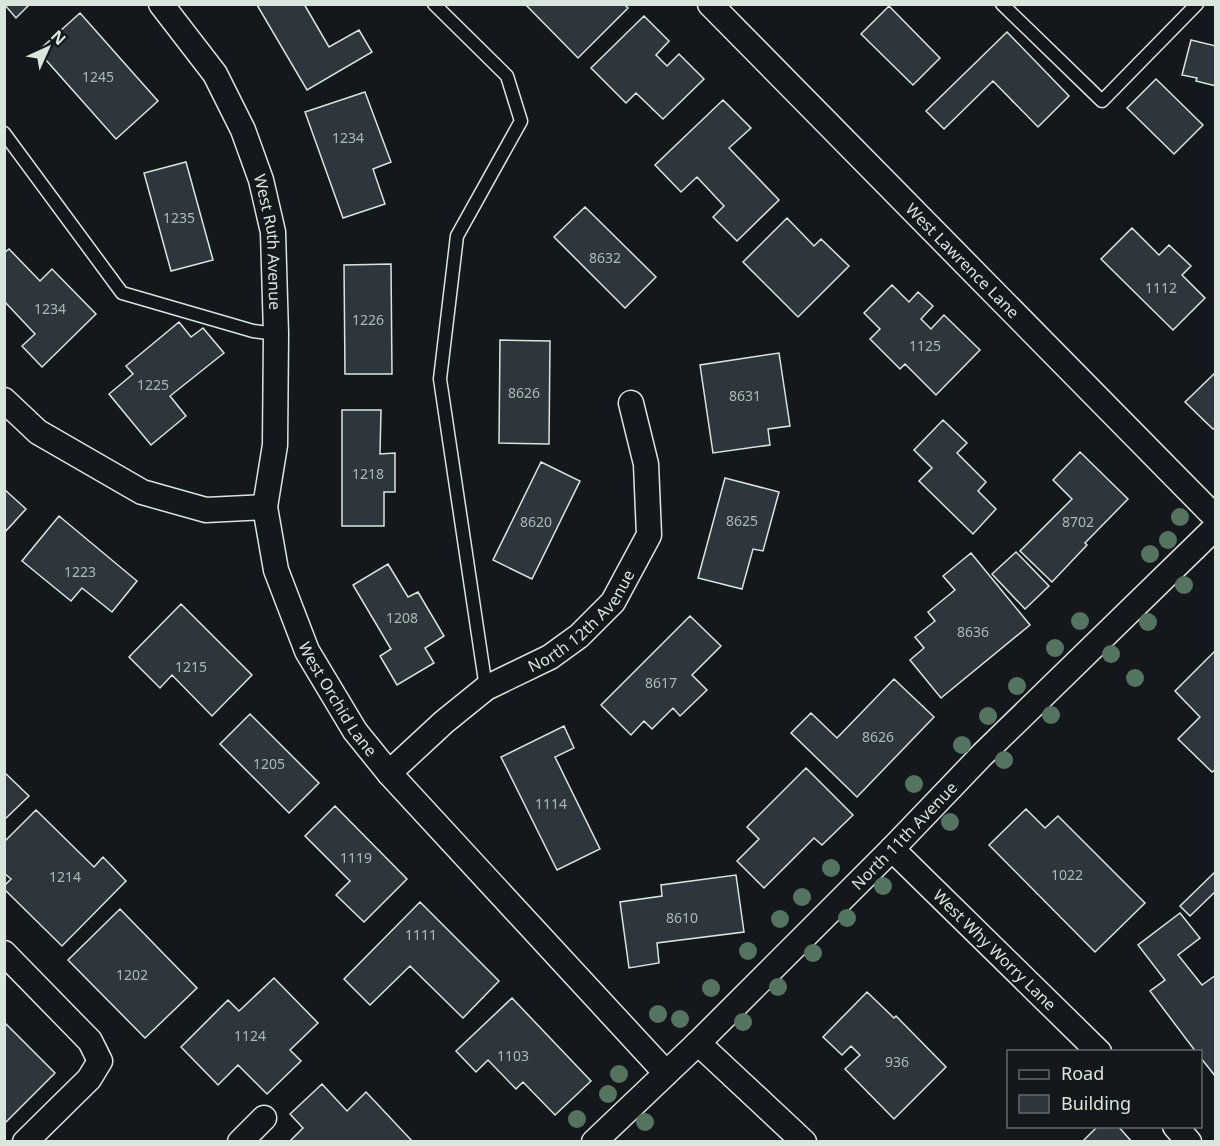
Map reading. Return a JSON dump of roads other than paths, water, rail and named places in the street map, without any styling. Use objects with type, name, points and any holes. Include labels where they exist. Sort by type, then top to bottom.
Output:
[{"type":"street","name":"West Ruth Avenue","points":[[161,4],[215,74],[243,130],[261,180],[273,232],[276,334],[275,445],[265,507]]},
{"type":"street","name":"West Lawrence Lane","points":[[710,4],[1215,518]]},
{"type":"street","points":[[4,400],[38,432],[142,492],[206,510],[265,507]]},
{"type":"street","name":"North 12th Avenue","points":[[389,772],[486,688],[550,657],[579,636],[613,602],[649,535],[646,464],[631,403]]},
{"type":"street","name":"West Orchid Lane","points":[[265,507],[276,570],[308,651],[355,731],[389,772],[666,1073]]},
{"type":"street","name":"North 11th Avenue","points":[[594,1142],[698,1043],[892,849],[982,755],[1215,527]]},
{"type":"street","name":"West Why Worry Lane","points":[[892,849],[1096,1050]]},
{"type":"street","points":[[4,952],[90,1041],[100,1061],[89,1079],[25,1142]]},
{"type":"street","points":[[698,1043],[804,1142]]},
{"type":"street","points":[[240,1142],[264,1118]]},
{"type":"street","points":[[1177,1128],[1189,1142]]},
{"type":"lane","points":[[434,4],[507,76],[521,120],[457,236],[440,379],[486,688]]},
{"type":"lane","points":[[1002,4],[1102,101],[1197,4]]},
{"type":"lane","points":[[4,133],[122,293],[252,331],[276,334]]}]
